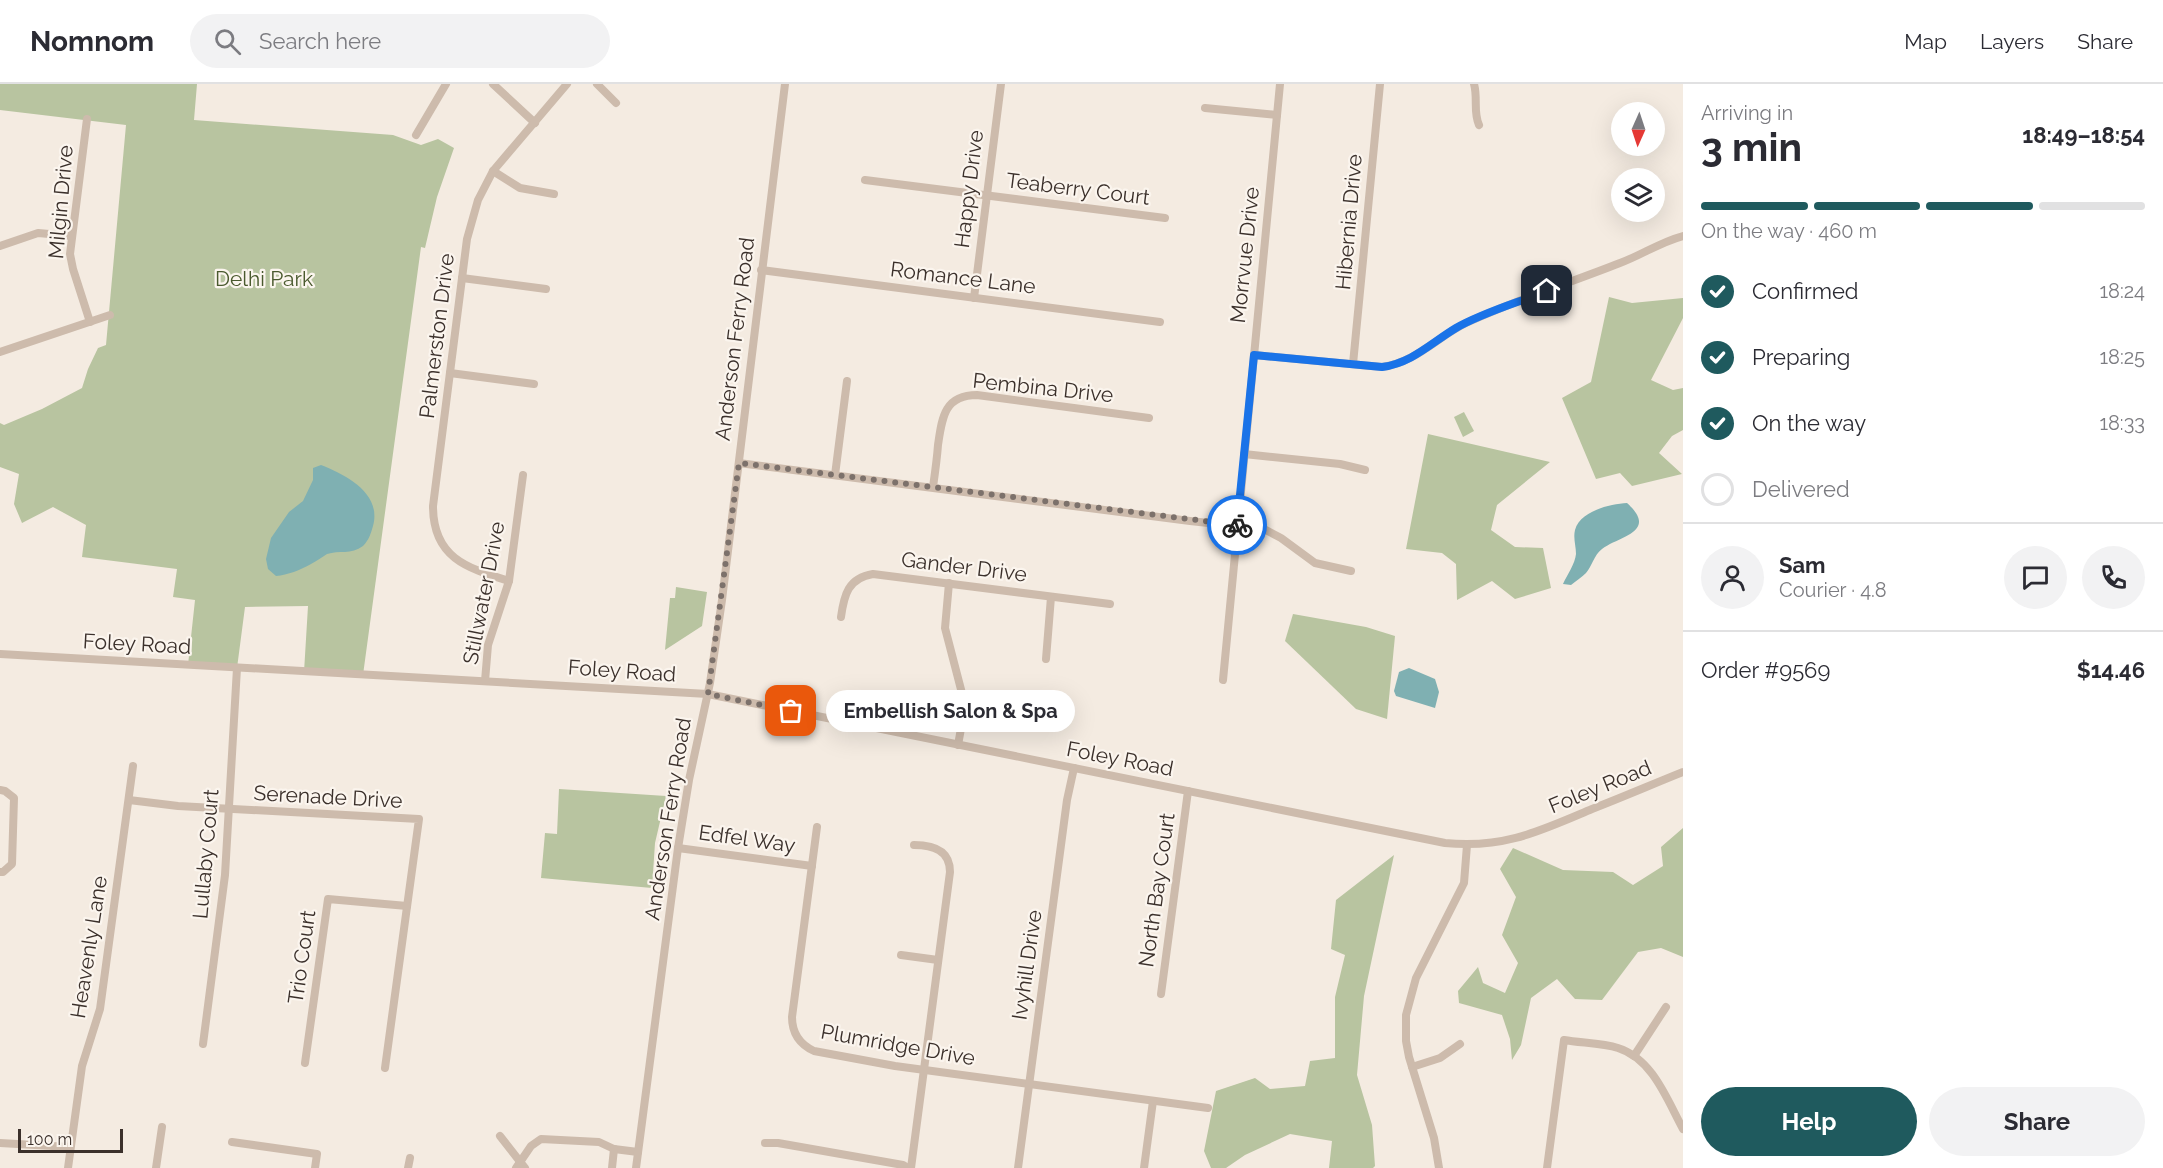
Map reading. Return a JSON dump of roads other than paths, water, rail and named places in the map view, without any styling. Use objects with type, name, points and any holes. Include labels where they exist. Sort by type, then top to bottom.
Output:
[{"type":"street","points":[[416,135],[446,84]]},
{"type":"street","points":[[493,84],[535,123]]},
{"type":"street","name":"Palmerston Drive","points":[[509,581],[478,572],[461,564],[447,551],[434,525],[433,506],[467,239],[474,212],[493,171],[567,84]]},
{"type":"street","points":[[597,84],[616,103]]},
{"type":"street","name":"Anderson Ferry Road","points":[[636,1168],[678,848],[689,780],[708,694],[739,463],[785,84]]},
{"type":"street","name":"Happy Drive","points":[[974,298],[1001,84]]},
{"type":"street","name":"Morrvue Drive","points":[[1223,680],[1280,84]]},
{"type":"street","name":"Hibernia Drive","points":[[1353,364],[1380,84]]},
{"type":"street","points":[[1474,84],[1475,116],[1479,125]]},
{"type":"street","points":[[1205,108],[1277,115]]},
{"type":"street","name":"Milgin Drive","points":[[87,119],[72,236],[71,263],[90,322]]},
{"type":"street","points":[[493,171],[520,188],[555,194]]},
{"type":"street","name":"Teaberry Court","points":[[865,180],[1165,218]]},
{"type":"street","points":[[0,246],[38,233],[72,236]]},
{"type":"street","points":[[1254,355],[1382,367],[1402,363],[1465,324],[1631,259],[1662,243],[1683,236]]},
{"type":"street","name":"Romance Lane","points":[[761,270],[1160,322]]},
{"type":"street","points":[[462,278],[546,289]]},
{"type":"street","points":[[0,352],[110,315]]},
{"type":"street","points":[[450,373],[534,384]]},
{"type":"street","points":[[835,475],[847,381]]},
{"type":"street","name":"Pembina Drive","points":[[933,487],[944,413],[952,403],[964,396],[977,395],[1149,418]]},
{"type":"street","points":[[1244,454],[1340,464],[1365,470]]},
{"type":"street","points":[[739,463],[1238,525],[1264,530],[1281,538],[1315,562],[1351,571]]},
{"type":"street","name":"Stillwater Drive","points":[[485,681],[488,645],[509,581],[523,475]]},
{"type":"street","name":"Gander Drive","points":[[841,617],[846,591],[855,580],[866,575],[879,574],[1110,604]]},
{"type":"street","points":[[949,583],[945,628],[964,701],[958,745]]},
{"type":"street","points":[[1046,658],[1051,597]]},
{"type":"street","name":"Foley Road","points":[[0,654],[708,694],[1445,843],[1467,845],[1503,842],[1534,833],[1683,772]]},
{"type":"street","name":"Lullaby Court","points":[[202,1044],[225,881],[237,668]]},
{"type":"street","name":"Heavenly Lane","points":[[68,1168],[82,1066],[100,1010],[133,765]]},
{"type":"street","name":"Ivyhill Drive","points":[[1018,1168],[1067,800],[1074,768]]},
{"type":"street","points":[[0,790],[14,798],[12,864],[0,872]]},
{"type":"street","name":"North Bay Court","points":[[1161,994],[1188,791]]},
{"type":"street","name":"Serenade Drive","points":[[129,800],[229,810],[419,819],[385,1068]]},
{"type":"street","name":"Plumridge Drive","points":[[817,826],[792,1017],[795,1033],[802,1044],[813,1051],[924,1070],[1208,1108]]},
{"type":"street","points":[[765,1143],[778,1143],[910,1168],[950,866],[946,856],[937,848],[929,845],[914,845]]},
{"type":"street","points":[[1439,1168],[1434,1138],[1406,1041],[1408,1002],[1416,978],[1464,883],[1467,845]]},
{"type":"street","name":"Edfel Way","points":[[678,848],[812,866]]},
{"type":"street","name":"Trio Court","points":[[305,1063],[328,899],[407,906]]},
{"type":"street","points":[[901,955],[939,960]]},
{"type":"street","points":[[1634,1056],[1666,1007]]},
{"type":"street","points":[[1547,1168],[1563,1040],[1616,1047],[1634,1056],[1650,1071],[1683,1129]]},
{"type":"street","points":[[1412,1067],[1440,1058],[1460,1044]]},
{"type":"street","points":[[1144,1168],[1153,1101]]},
{"type":"street","points":[[156,1168],[162,1127]]},
{"type":"street","points":[[500,1136],[520,1166],[531,1146],[541,1139],[598,1142],[614,1149],[638,1152]]},
{"type":"street","points":[[232,1142],[317,1154],[315,1168]]},
{"type":"street","points":[[0,1143],[70,1148]]},
{"type":"street","points":[[612,1168],[614,1149]]},
{"type":"street","points":[[408,1168],[410,1158]]},
{"type":"water","points":[[321,465],[351,480],[367,495],[374,514],[371,534],[365,544],[358,549],[327,554],[298,570],[276,576],[268,569],[266,559],[271,538],[289,512],[303,501],[313,480],[313,468]]},
{"type":"water","points":[[1627,503],[1636,513],[1639,521],[1638,527],[1602,549],[1586,573],[1579,579],[1571,585],[1563,584],[1573,566],[1576,554],[1574,533],[1578,523],[1596,510]]},
{"type":"water","points":[[1409,668],[1435,679],[1439,692],[1435,708],[1396,696],[1394,691],[1399,672]]},
{"type":"place","name":"Embellish Salon & Spa","points":[[791,711]]},
{"type":"park label","name":"Delhi Park","points":[[264,279]]}]
